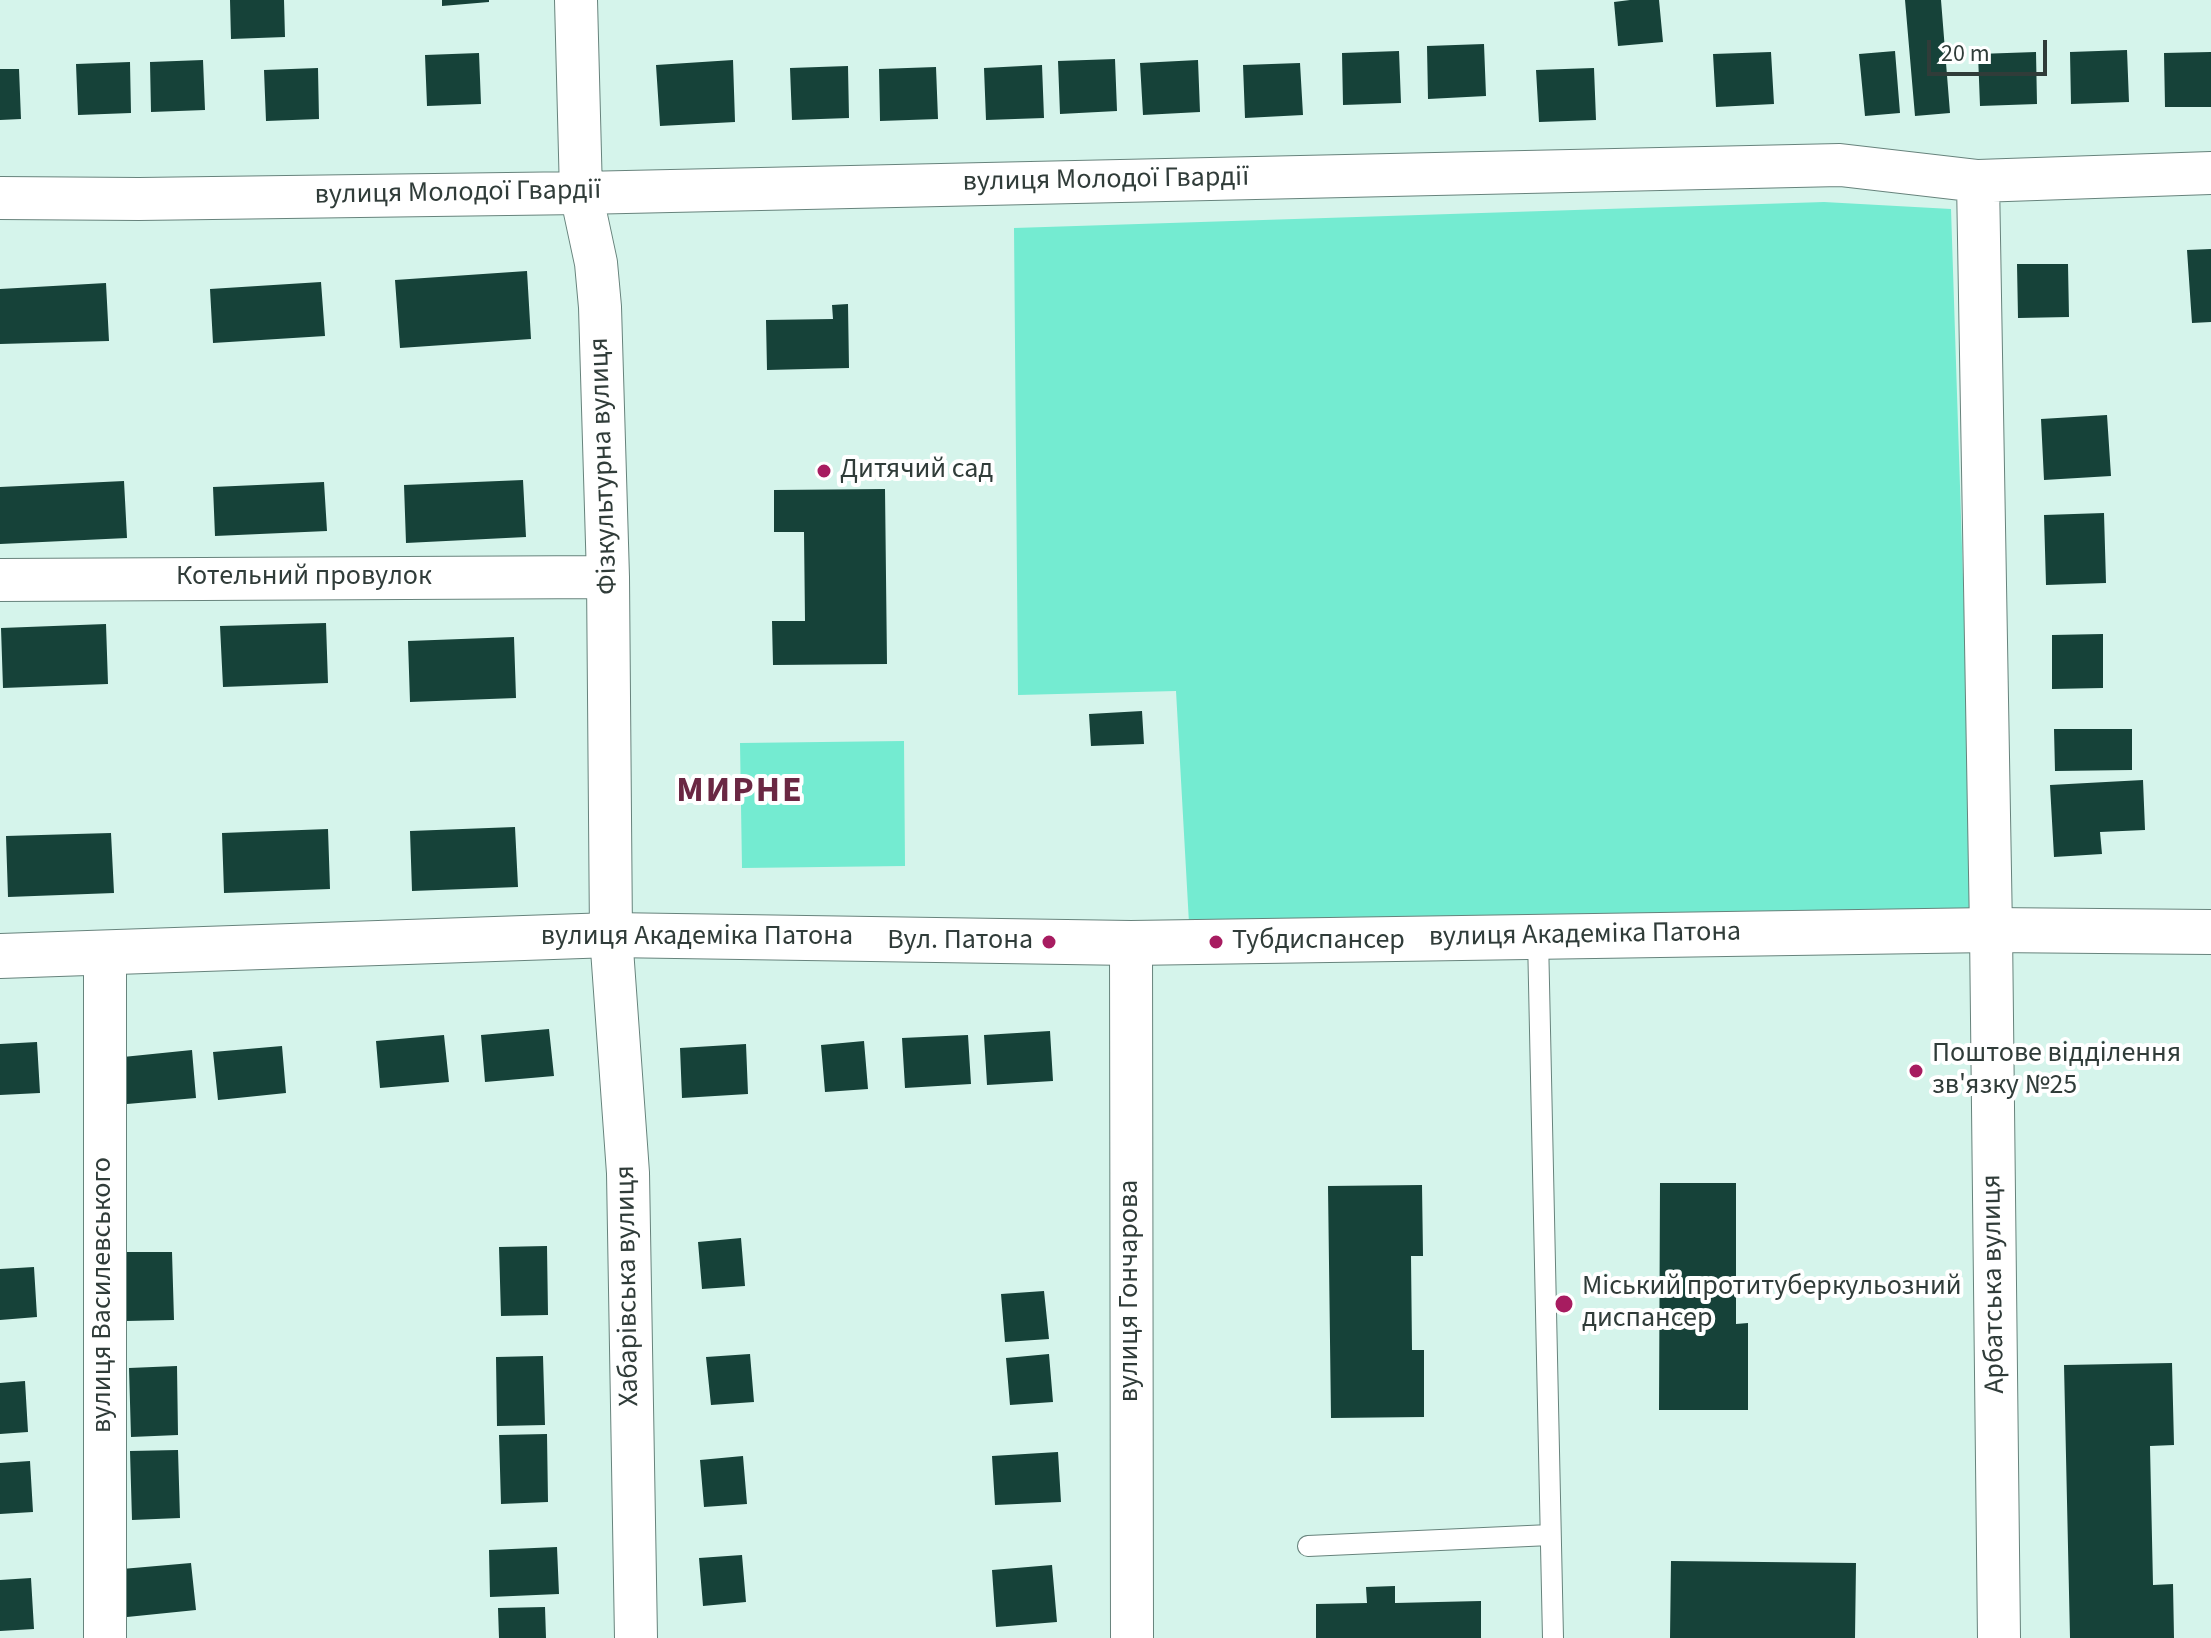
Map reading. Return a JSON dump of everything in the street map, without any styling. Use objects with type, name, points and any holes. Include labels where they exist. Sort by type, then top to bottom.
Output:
[{"type":"street","name":"Фізкультурна вулиця","points":[[576,0],[581,193],[596,263],[600,307],[608,577],[611,935]]},
{"type":"street","name":"вулиця Молодої Гвардії","points":[[0,198],[581,193],[1840,165],[1978,181],[2211,173]]},
{"type":"street","name":"Арбатська вулиця","points":[[1978,181],[1999,1638]]},
{"type":"street","name":"Котельний провулок","points":[[0,580],[608,577]]},
{"type":"street","name":"вулиця Академіка Патона","points":[[0,956],[611,935],[1131,943],[1991,930],[2211,932]]},
{"type":"street","name":"Хабарівська вулиця","points":[[611,935],[628,1173],[636,1638]]},
{"type":"street","name":"вулиця Гончарова","points":[[1131,943],[1132,1638]]},
{"type":"street","name":"вулиця Василевського","points":[[105,952],[105,1638]]},
{"type":"lane","points":[[1538,937],[1553,1638]]},
{"type":"lane","points":[[1308,1546],[1550,1535]]},
{"type":"green space","points":[[1824,202],[1951,209],[1974,917],[1189,923],[1176,691],[1018,695],[1014,228]]},
{"type":"green space","points":[[904,741],[905,866],[742,868],[740,743]]},
{"type":"building","points":[[230,0],[284,0],[285,37],[231,39]]},
{"type":"building","points":[[442,0],[489,0],[489,2],[442,6]]},
{"type":"building","points":[[1659,0],[1663,42],[1618,46],[1614,2]]},
{"type":"building","points":[[1905,0],[1941,0],[1950,113],[1915,116]]},
{"type":"building","points":[[1484,44],[1486,96],[1428,99],[1427,46]]},
{"type":"building","points":[[2127,50],[2129,102],[2071,104],[2070,52]]},
{"type":"building","points":[[1399,51],[1401,103],[1343,105],[1342,53]]},
{"type":"building","points":[[1895,51],[1900,113],[1865,116],[1859,54]]},
{"type":"building","points":[[1771,52],[1774,104],[1716,107],[1713,54]]},
{"type":"building","points":[[2036,52],[2037,104],[1980,106],[1978,54]]},
{"type":"building","points":[[2211,52],[2211,107],[2165,107],[2164,53]]},
{"type":"building","points":[[479,53],[481,104],[427,106],[425,55]]},
{"type":"building","points":[[1115,59],[1117,111],[1060,114],[1058,61]]},
{"type":"building","points":[[203,60],[205,110],[151,112],[150,62]]},
{"type":"building","points":[[733,60],[735,122],[660,126],[656,65]]},
{"type":"building","points":[[1198,60],[1200,112],[1143,115],[1140,63]]},
{"type":"building","points":[[130,62],[131,113],[78,115],[76,64]]},
{"type":"building","points":[[1300,63],[1303,115],[1245,118],[1243,65]]},
{"type":"building","points":[[1042,65],[1044,118],[986,120],[984,68]]},
{"type":"building","points":[[848,66],[849,118],[792,120],[790,68]]},
{"type":"building","points":[[936,67],[938,119],[880,121],[879,69]]},
{"type":"building","points":[[318,68],[319,119],[266,121],[264,70]]},
{"type":"building","points":[[1594,68],[1596,120],[1539,122],[1536,70]]},
{"type":"building","points":[[0,69],[19,69],[21,119],[0,120]]},
{"type":"building","points":[[2211,249],[2211,322],[2192,323],[2187,250]]},
{"type":"building","points":[[2017,264],[2068,264],[2069,317],[2018,318]]},
{"type":"building","points":[[527,271],[531,339],[400,348],[395,280]]},
{"type":"building","points":[[321,282],[325,336],[213,343],[210,289]]},
{"type":"building","points":[[106,283],[109,341],[0,344],[0,289]]},
{"type":"building","points":[[848,304],[849,368],[767,370],[766,320],[833,319],[832,305]]},
{"type":"building","points":[[2107,415],[2111,476],[2044,480],[2041,419]]},
{"type":"building","points":[[523,480],[526,537],[406,543],[404,485]]},
{"type":"building","points":[[124,481],[127,538],[0,544],[0,487]]},
{"type":"building","points":[[324,482],[327,531],[215,536],[213,487]]},
{"type":"building","points":[[885,489],[887,664],[773,665],[772,621],[805,621],[804,532],[774,532],[774,490]]},
{"type":"building","points":[[2104,513],[2106,583],[2046,585],[2044,515]]},
{"type":"building","points":[[326,623],[328,683],[223,687],[220,626]]},
{"type":"building","points":[[106,624],[108,684],[3,688],[1,628]]},
{"type":"building","points":[[2103,634],[2103,688],[2052,689],[2052,635]]},
{"type":"building","points":[[514,637],[516,698],[410,702],[408,641]]},
{"type":"building","points":[[1142,711],[1144,744],[1091,746],[1089,714]]},
{"type":"building","points":[[2054,729],[2132,729],[2132,770],[2055,771]]},
{"type":"building","points":[[2143,780],[2145,830],[2100,832],[2102,854],[2054,857],[2050,785]]},
{"type":"building","points":[[515,827],[518,887],[412,891],[410,831]]},
{"type":"building","points":[[328,829],[330,889],[224,893],[222,833]]},
{"type":"building","points":[[111,833],[114,893],[8,897],[6,836]]},
{"type":"building","points":[[549,1029],[554,1076],[485,1082],[481,1035]]},
{"type":"building","points":[[1050,1031],[1053,1081],[987,1085],[984,1035]]},
{"type":"building","points":[[444,1035],[449,1082],[380,1088],[376,1041]]},
{"type":"building","points":[[968,1035],[971,1084],[905,1088],[902,1038]]},
{"type":"building","points":[[864,1041],[868,1089],[825,1092],[821,1045]]},
{"type":"building","points":[[37,1042],[40,1093],[0,1095],[0,1044]]},
{"type":"building","points":[[746,1044],[748,1094],[682,1098],[680,1048]]},
{"type":"building","points":[[282,1046],[286,1093],[218,1100],[213,1052]]},
{"type":"building","points":[[192,1050],[196,1098],[127,1104],[123,1057]]},
{"type":"building","points":[[1660,1183],[1736,1183],[1736,1324],[1748,1323],[1748,1410],[1659,1410]]},
{"type":"building","points":[[1422,1185],[1423,1256],[1411,1256],[1412,1350],[1424,1350],[1424,1417],[1331,1418],[1328,1186]]},
{"type":"building","points":[[741,1238],[745,1286],[702,1289],[698,1242]]},
{"type":"building","points":[[547,1246],[548,1315],[501,1316],[499,1247]]},
{"type":"building","points":[[125,1252],[172,1252],[174,1320],[126,1321]]},
{"type":"building","points":[[34,1267],[37,1317],[0,1320],[0,1269]]},
{"type":"building","points":[[1044,1291],[1049,1339],[1005,1342],[1001,1294]]},
{"type":"building","points":[[750,1354],[754,1402],[711,1405],[706,1357]]},
{"type":"building","points":[[1049,1354],[1053,1402],[1010,1405],[1006,1358]]},
{"type":"building","points":[[543,1356],[545,1425],[497,1426],[496,1357]]},
{"type":"building","points":[[2172,1363],[2174,1445],[2150,1446],[2153,1585],[2173,1584],[2174,1638],[2070,1638],[2064,1365]]},
{"type":"building","points":[[177,1366],[178,1435],[131,1437],[129,1368]]},
{"type":"building","points":[[25,1381],[28,1432],[0,1434],[0,1383]]},
{"type":"building","points":[[547,1434],[548,1502],[501,1504],[499,1435]]},
{"type":"building","points":[[178,1450],[180,1518],[132,1520],[130,1451]]},
{"type":"building","points":[[1058,1452],[1061,1502],[995,1505],[992,1456]]},
{"type":"building","points":[[743,1456],[747,1504],[704,1507],[700,1460]]},
{"type":"building","points":[[30,1461],[33,1512],[0,1514],[0,1463]]},
{"type":"building","points":[[557,1547],[559,1594],[490,1597],[489,1550]]},
{"type":"building","points":[[742,1555],[746,1602],[703,1606],[699,1558]]},
{"type":"building","points":[[1671,1561],[1856,1563],[1855,1638],[1670,1638]]},
{"type":"building","points":[[191,1563],[196,1610],[127,1617],[122,1569]]},
{"type":"building","points":[[1052,1565],[1057,1622],[996,1627],[992,1570]]},
{"type":"building","points":[[31,1578],[34,1629],[0,1631],[0,1580]]},
{"type":"building","points":[[1395,1586],[1395,1603],[1481,1601],[1481,1638],[1316,1638],[1316,1604],[1367,1603],[1366,1587]]},
{"type":"building","points":[[545,1607],[546,1638],[499,1638],[498,1608]]},
{"type":"place","name":"Дитячий сад","points":[[824,471]]},
{"type":"place","name":"Вул. Патона","points":[[1049,942]]},
{"type":"place","name":"Тубдиспансер","points":[[1216,942]]},
{"type":"place","name":"Поштове відділення зв'язку №25","points":[[1916,1071]]},
{"type":"place","name":"Міський протитуберкульозний диспансер","points":[[1564,1304]]},
{"type":"district","name":"МИРНЕ","points":[[740,793]]}]
